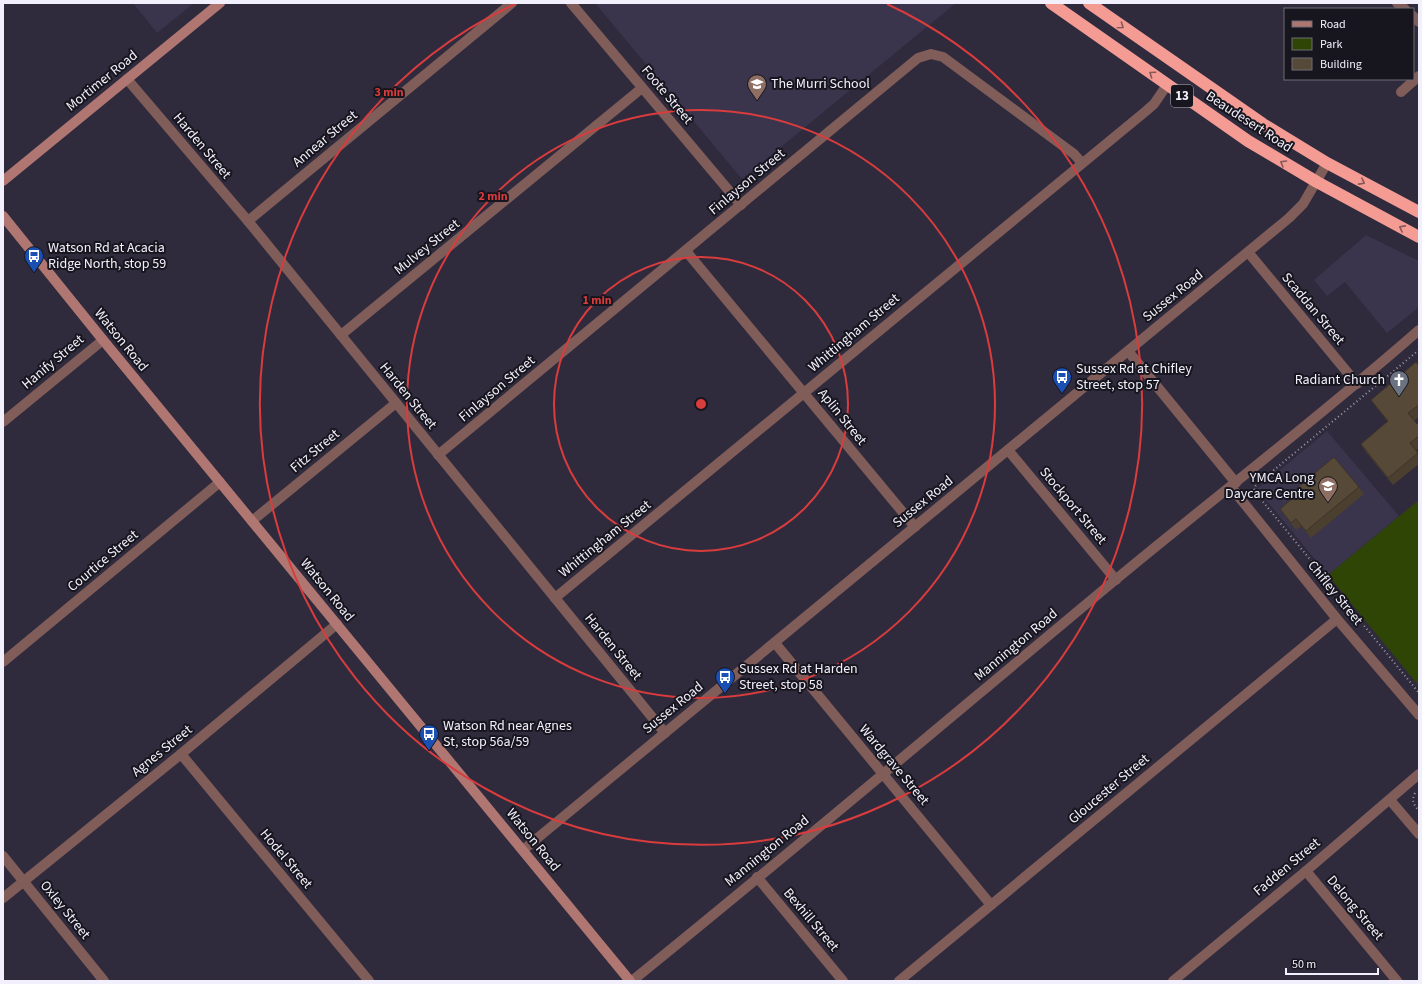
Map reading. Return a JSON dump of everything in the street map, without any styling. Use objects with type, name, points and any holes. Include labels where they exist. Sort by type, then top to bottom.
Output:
[{"type":"highway","name":"Beaudesert Road","points":[[1051,3],[1248,141],[1317,182],[1419,237]]},
{"type":"highway","name":"Beaudesert Road","points":[[1089,3],[1232,104],[1327,163],[1419,212]]},
{"type":"street","name":"Mortimer Road","points":[[3,181],[220,3]]},
{"type":"street","name":"Annear Street","points":[[248,221],[512,3]]},
{"type":"street","name":"Foote Street","points":[[571,3],[741,205]]},
{"type":"street","name":"Finlayson Street","points":[[438,456],[918,58],[931,54],[943,57],[1074,154],[1082,163]]},
{"type":"street","points":[[1401,92],[1419,76]]},
{"type":"street","name":"Harden Street","points":[[127,79],[248,221],[342,335],[438,456],[665,733]]},
{"type":"street","name":"Whittingham Street","points":[[555,598],[1146,111],[1154,104],[1167,85]]},
{"type":"street","name":"Mulvey Street","points":[[342,335],[642,88]]},
{"type":"street","name":"Sussex Road","points":[[523,850],[1298,210],[1317,182],[1327,163]]},
{"type":"street","name":"Watson Road","points":[[3,216],[103,340],[631,981]]},
{"type":"street","name":"Aplin Street","points":[[686,251],[915,527]]},
{"type":"street","name":"Scaddan Street","points":[[1248,252],[1357,384]]},
{"type":"street","name":"Mannington Road","points":[[631,981],[1116,580],[1357,384],[1419,330]]},
{"type":"street","name":"Hanify Street","points":[[3,422],[103,340]]},
{"type":"street","name":"Chifley Street","points":[[1128,351],[1337,619],[1419,715]]},
{"type":"street","name":"Fitz Street","points":[[252,521],[396,403]]},
{"type":"street","name":"Stockport Street","points":[[1008,450],[1116,580]]},
{"type":"street","name":"Courtice Street","points":[[3,662],[220,482]]},
{"type":"street","name":"Gloucester Street","points":[[899,981],[1337,619]]},
{"type":"street","name":"Agnes Street","points":[[3,898],[181,754],[337,624]]},
{"type":"street","name":"Wardgrave Street","points":[[775,643],[991,905]]},
{"type":"street","name":"Hodel Street","points":[[181,754],[368,981]]},
{"type":"street","name":"Fadden Street","points":[[1172,981],[1306,871],[1419,774]]},
{"type":"street","points":[[1390,800],[1419,834]]},
{"type":"street","name":"Oxley Street","points":[[3,856],[104,981]]},
{"type":"street","name":"Delong Street","points":[[1306,871],[1397,981]]},
{"type":"street","name":"Bexhill Street","points":[[757,877],[843,981]]},
{"type":"path","points":[[1419,350],[1254,488],[1255,492],[1308,559],[1419,693]]},
{"type":"path","points":[[1419,790],[1415,793],[1413,798],[1414,804],[1419,811]]},
{"type":"shaded area","points":[[133,3],[194,3],[157,33]]},
{"type":"shaded area","name":"The Murri School","points":[[595,3],[956,3],[742,179]]},
{"type":"shaded area","points":[[1366,235],[1419,261],[1419,307],[1387,333],[1345,282],[1327,296],[1314,280]]},
{"type":"shaded area","name":"YMCA Long Daycare Centre","points":[[1327,431],[1399,516],[1328,575],[1257,489]]},
{"type":"green space","points":[[1419,500],[1419,686],[1328,575]]},
{"type":"building","points":[[1416,362],[1419,366],[1419,405],[1408,413],[1417,424],[1419,422],[1419,436],[1410,443],[1418,453],[1388,478],[1361,444],[1388,421],[1371,400]]},
{"type":"building","points":[[1334,457],[1359,487],[1306,531],[1296,519],[1291,523],[1280,509],[1300,492],[1297,488]]},
{"type":"place","name":"The Murri School","points":[[757,101]]},
{"type":"place","name":"Watson Rd at Acacia Ridge North, stop 59","points":[[34,273]]},
{"type":"place","name":"Sussex Rd at Chifley Street, stop 57","points":[[1062,394]]},
{"type":"place","name":"Radiant Church","points":[[1399,397]]},
{"type":"place","name":"YMCA Long Daycare Centre","points":[[1328,503]]},
{"type":"place","name":"Sussex Rd at Harden Street, stop 58","points":[[725,694]]},
{"type":"place","name":"Watson Rd near Agnes St, stop 56a/59","points":[[429,751]]}]
